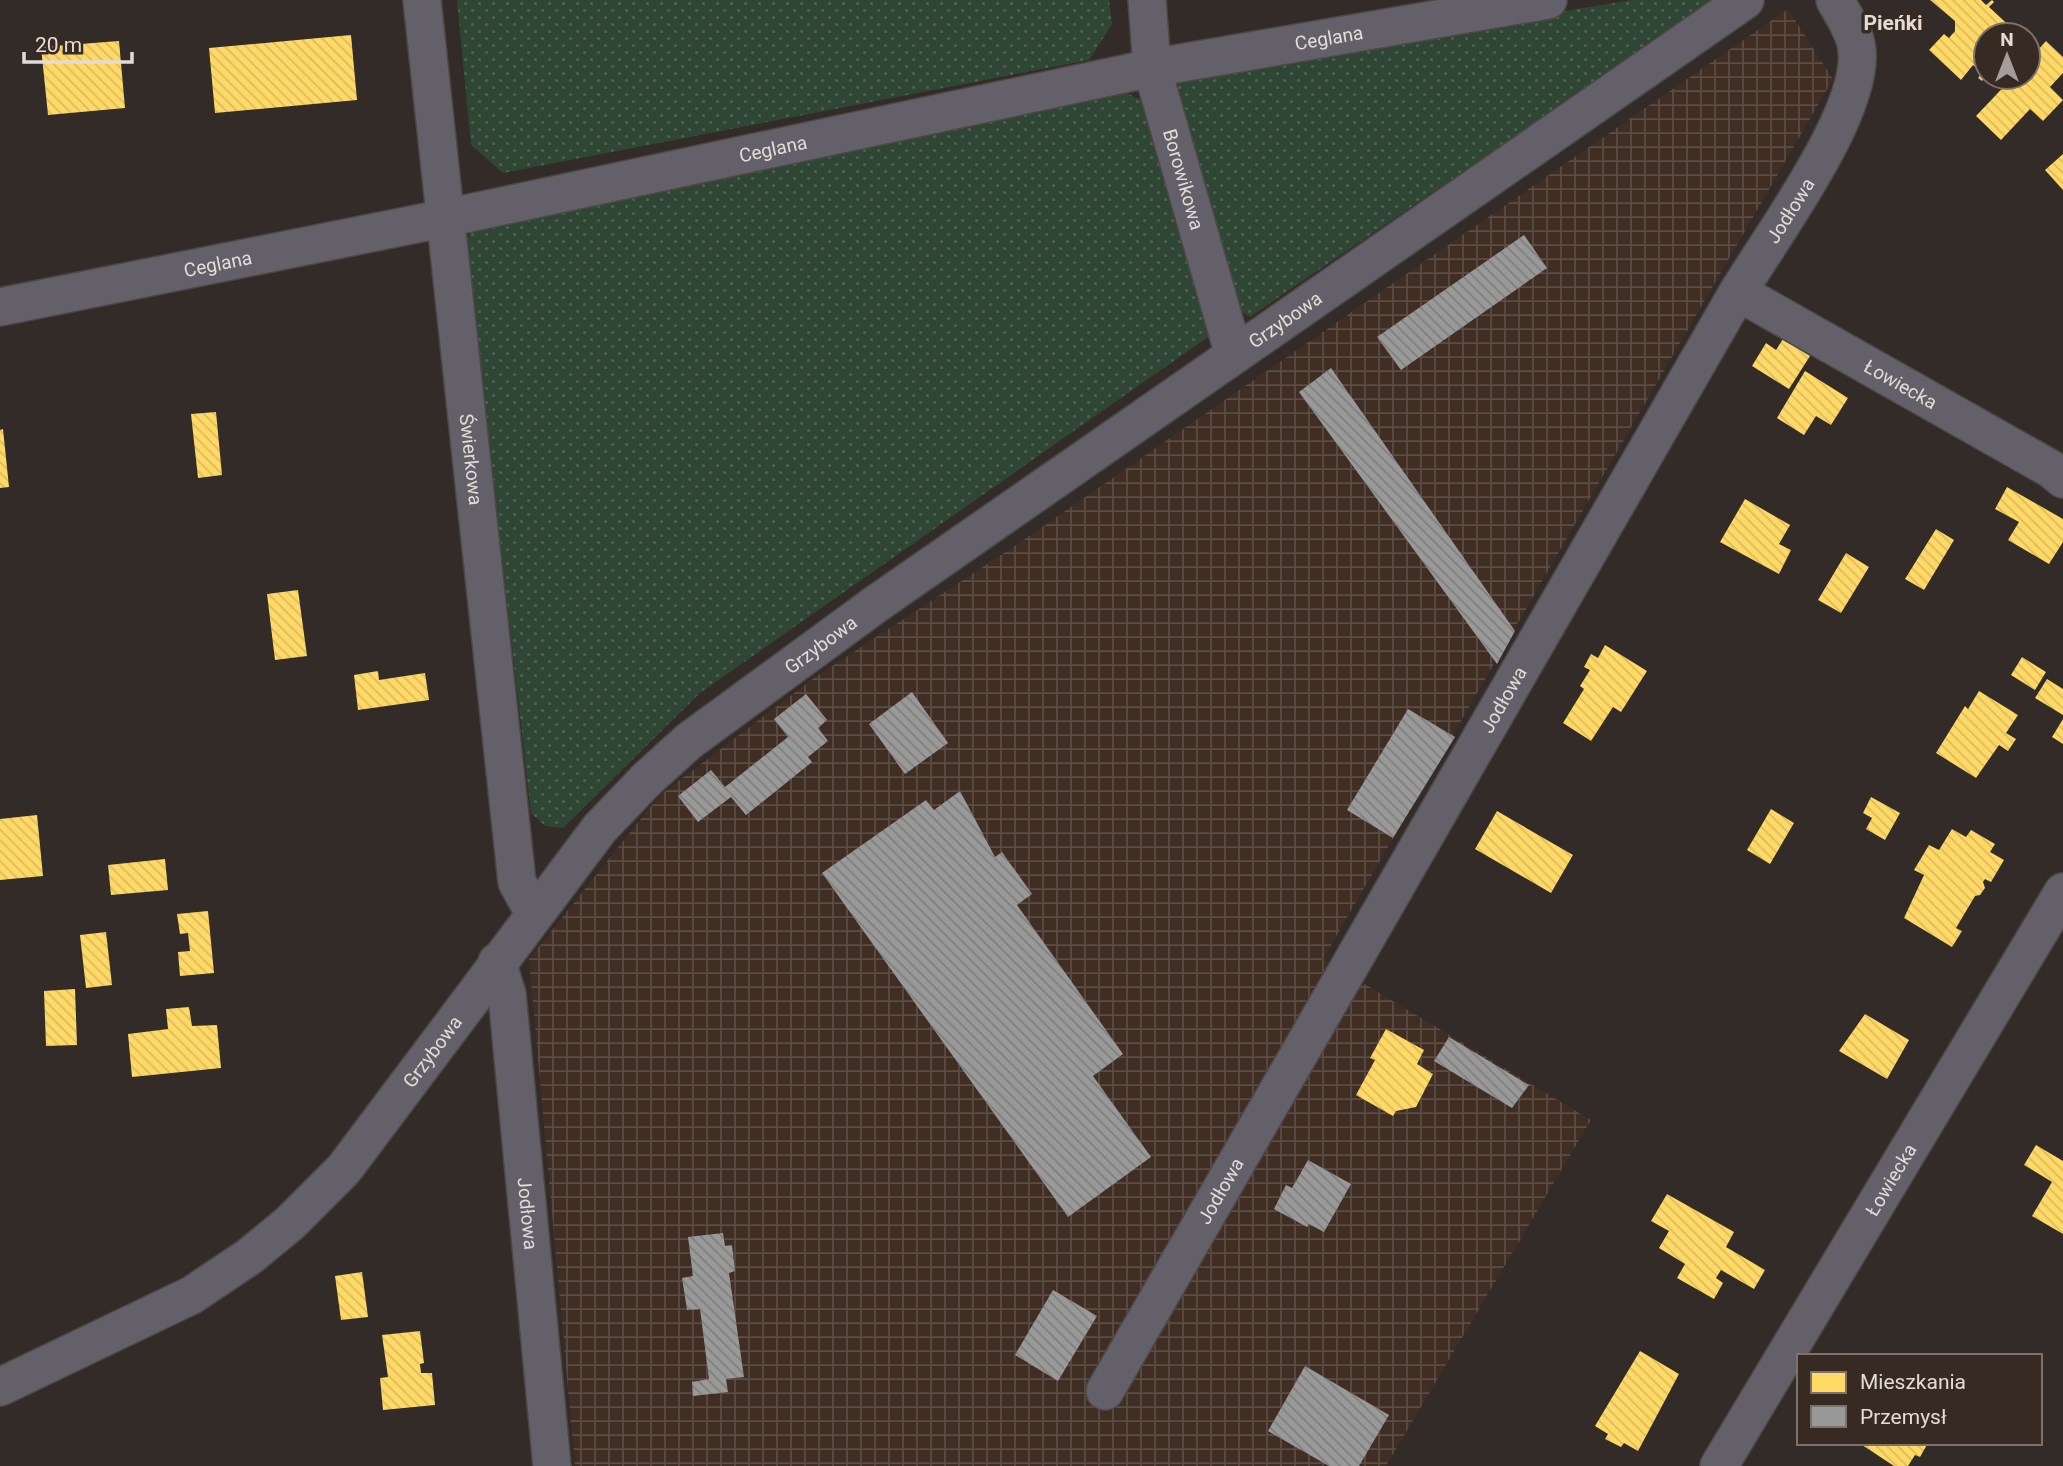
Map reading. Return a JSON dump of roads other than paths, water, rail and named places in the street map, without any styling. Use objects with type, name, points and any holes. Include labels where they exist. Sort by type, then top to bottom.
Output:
[{"type":"street","name":"Świerkowa","points":[[422,0],[516,882],[534,913]]},
{"type":"street","name":"Borowikowa","points":[[1147,0],[1152,68],[1234,355]]},
{"type":"street","name":"Ceglana","points":[[0,307],[446,218],[1152,68],[1548,0]]},
{"type":"street","name":"Grzybowa","points":[[0,1388],[192,1295],[250,1256],[290,1223],[344,1169],[600,828],[647,779],[689,741],[876,604],[1745,0]]},
{"type":"street","name":"Jodłowa","points":[[1105,1391],[1738,292],[1841,125],[1855,85],[1856,44],[1835,0]]},
{"type":"street","name":"Łowiecka","points":[[1738,292],[2051,469],[2063,480]]},
{"type":"street","name":"Łowiecka","points":[[1719,1466],[2063,891]]},
{"type":"street","name":"Jodłowa","points":[[497,962],[506,994],[552,1466]]},
{"type":"district","name":"Pieńki","points":[[1893,23]]}]
